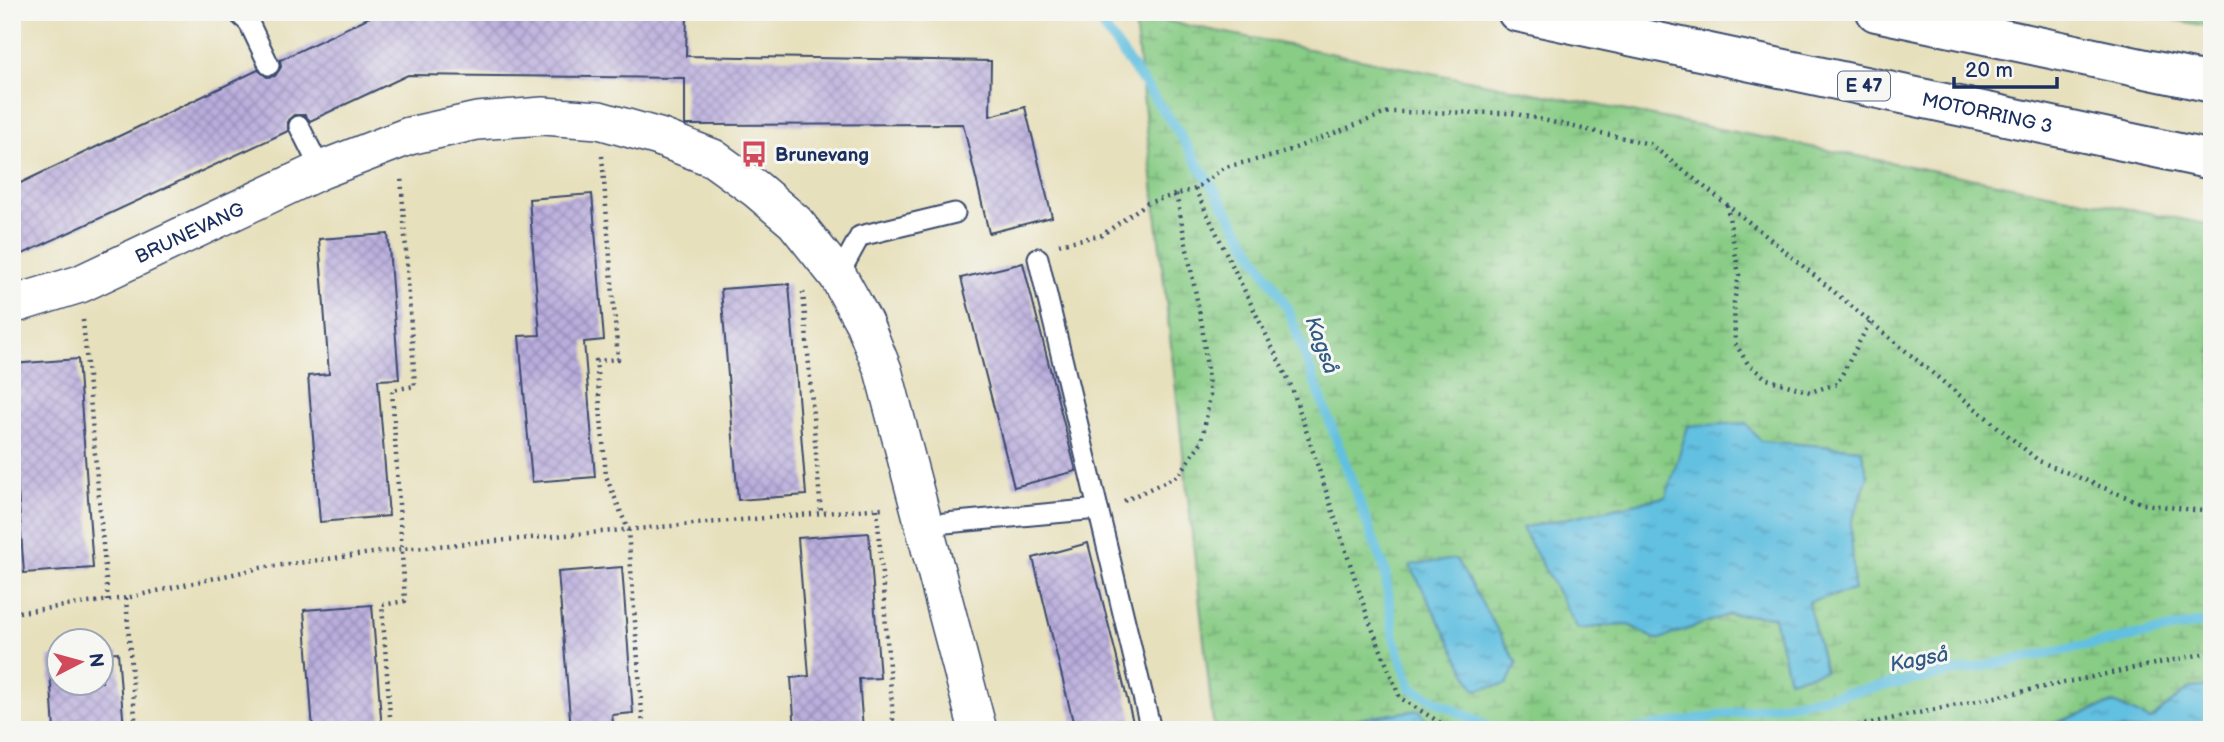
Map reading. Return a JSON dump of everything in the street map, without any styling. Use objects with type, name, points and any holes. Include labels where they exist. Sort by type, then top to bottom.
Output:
[{"type":"highway","name":"MOTORRING 3","points":[[1517,12],[2212,160]]},
{"type":"highway","points":[[1876,12],[2212,83]]},
{"type":"street","name":"BRUNEVANG","points":[[12,305],[80,284],[320,170],[409,136],[477,121],[543,116],[599,120],[659,137],[713,158],[795,222],[838,276],[864,323],[883,370],[978,730]]},
{"type":"lane","points":[[237,12],[249,23],[269,65]]},
{"type":"lane","points":[[299,126],[320,170]]},
{"type":"lane","points":[[838,276],[860,236],[955,213]]},
{"type":"lane","points":[[1038,258],[1151,730]]},
{"type":"lane","points":[[920,512],[1098,509]]},
{"type":"path","points":[[1038,258],[1059,244],[1102,235],[1147,202],[1195,189],[1225,167],[1277,155],[1388,112],[1512,113],[1650,144],[2039,461],[2143,504],[2212,512]]},
{"type":"path","points":[[599,120],[618,359],[596,361],[606,476],[628,530],[643,726],[626,730]]},
{"type":"path","points":[[391,730],[382,605],[405,601],[392,390],[415,386],[398,141]]},
{"type":"path","points":[[1195,189],[1292,388],[1368,618],[1400,698],[1452,730]]},
{"type":"path","points":[[1098,509],[1136,497],[1179,475],[1202,440],[1210,396],[1202,325],[1176,194]]},
{"type":"path","points":[[1727,205],[1739,275],[1734,302],[1735,343],[1748,364],[1767,379],[1810,392],[1837,384],[1870,322]]},
{"type":"path","points":[[80,284],[108,601]]},
{"type":"path","points":[[803,289],[821,514]]},
{"type":"path","points":[[877,509],[893,719],[883,730]]},
{"type":"path","points":[[12,613],[126,598],[260,568],[402,549],[877,509],[920,512]]},
{"type":"path","points":[[126,598],[136,730]]},
{"type":"path","points":[[1837,730],[2212,652]]},
{"type":"green space","points":[[2135,12],[2212,12],[2212,27]]},
{"type":"green space","points":[[1134,15],[2212,225],[2212,686],[2190,688],[2150,720],[2113,703],[2033,730],[1949,730],[1941,726],[1925,730],[1436,730],[1418,710],[1345,721],[1340,730],[1214,730]],"holes":[[[1761,441],[1861,449],[1868,476],[1851,524],[1854,590],[1808,602],[1825,670],[1789,680],[1774,617],[1730,614],[1657,640],[1627,624],[1579,629],[1522,528],[1666,497]]]},
{"type":"water","points":[[1745,423],[1761,441],[1861,449],[1868,476],[1851,524],[1854,590],[1808,602],[1825,671],[1789,680],[1774,617],[1730,614],[1657,640],[1627,624],[1578,629],[1522,528],[1666,497],[1688,426]]},
{"type":"water","points":[[1456,559],[1517,663],[1507,684],[1475,690],[1410,565]]},
{"type":"water","points":[[2212,686],[2212,730],[2033,730],[2114,703],[2150,720],[2190,688]]},
{"type":"water","points":[[1419,710],[1436,730],[1340,730],[1345,721]]},
{"type":"building","points":[[380,12],[687,12],[686,56],[991,61],[990,116],[1025,107],[1052,217],[989,233],[963,124],[685,125],[685,78],[408,75],[310,121],[305,115],[294,115],[288,120],[288,131],[12,259],[12,187],[258,70],[267,77],[275,76],[281,67],[280,60]]},
{"type":"building","points":[[592,194],[604,340],[584,342],[595,477],[532,482],[519,336],[540,335],[529,199]]},
{"type":"building","points":[[388,234],[399,379],[378,380],[389,516],[320,522],[308,376],[329,374],[319,239]]},
{"type":"building","points":[[1023,263],[1076,471],[1014,487],[961,278]]},
{"type":"building","points":[[789,284],[806,495],[738,500],[721,289]]},
{"type":"building","points":[[78,359],[93,568],[24,573],[12,413],[12,364]]},
{"type":"building","points":[[869,533],[880,678],[859,679],[863,730],[795,730],[791,678],[809,676],[798,538]]},
{"type":"building","points":[[1088,543],[1135,730],[1075,730],[1033,558]]},
{"type":"building","points":[[622,567],[633,713],[612,715],[614,730],[571,730],[558,572]]},
{"type":"building","points":[[372,605],[382,730],[313,730],[304,610]]},
{"type":"building","points":[[116,652],[124,730],[54,730],[52,696],[116,696]]},
{"type":"waterway","name":"Kagså","points":[[1043,12],[1098,19],[1174,125],[1288,309],[1385,571],[1394,638],[1411,688],[1494,730]]},
{"type":"waterway","name":"Kagså","points":[[1632,730],[1816,699],[2212,621]]},
{"type":"place","name":"Brunevang","points":[[754,154]]}]
